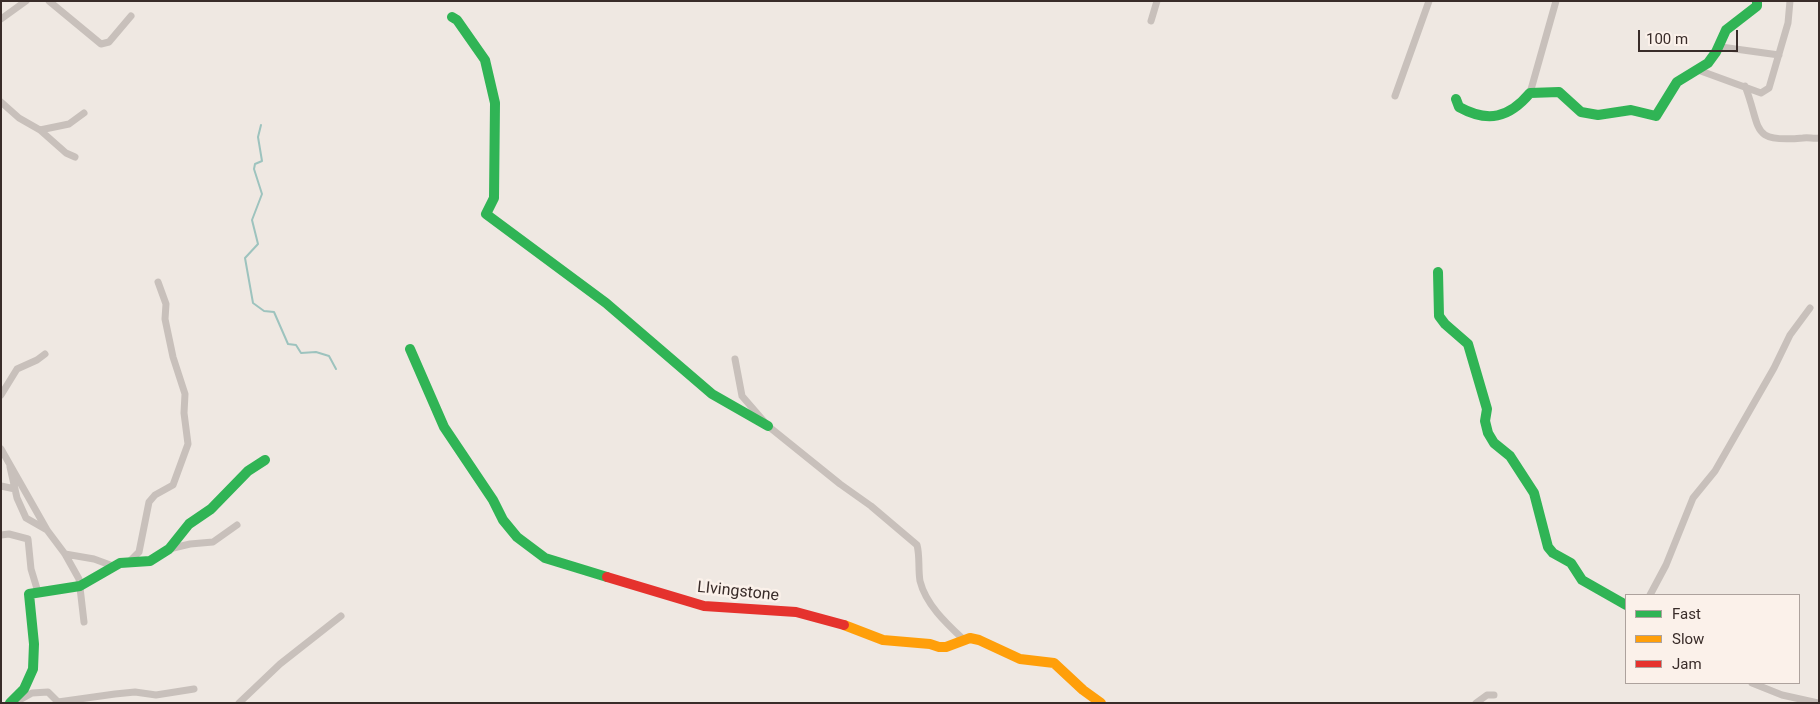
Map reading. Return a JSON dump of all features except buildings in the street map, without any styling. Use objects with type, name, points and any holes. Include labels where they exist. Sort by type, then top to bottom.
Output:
[{"type":"street","points":[[1,19],[26,1]]},
{"type":"street","points":[[48,1],[101,44],[109,42],[131,16]]},
{"type":"street","points":[[1150,21],[1156,1]]},
{"type":"street","points":[[1395,96],[1429,1]]},
{"type":"street","points":[[1456,99],[1459,108],[1464,111],[1490,118],[1508,114],[1530,93],[1556,1]]},
{"type":"street","points":[[1530,93],[1559,92],[1582,112],[1598,115],[1623,110],[1656,116],[1662,110],[1672,88],[1681,79],[1710,62],[1720,48],[1723,34],[1756,6],[1757,1]]},
{"type":"street","points":[[1698,70],[1761,93],[1766,91],[1769,88],[1788,22],[1790,1]]},
{"type":"street","points":[[452,17],[457,20],[485,60],[495,103],[494,198],[486,214],[606,303],[712,394],[768,426],[840,484],[871,506],[917,545],[920,581],[927,598],[937,612],[964,640]]},
{"type":"street","points":[[1720,48],[1779,55]]},
{"type":"street","points":[[1745,86],[1757,125],[1763,135],[1791,141],[1805,137],[1819,138]]},
{"type":"street","points":[[1,102],[19,118],[40,130],[66,153],[75,157]]},
{"type":"street","points":[[40,130],[69,124],[84,113]]},
{"type":"street","points":[[1438,272],[1439,316],[1442,322],[1462,335],[1468,344],[1487,408],[1484,421],[1488,433],[1494,443],[1510,456],[1534,493],[1539,516],[1546,533],[1548,547],[1553,553],[1571,563],[1582,580],[1625,604]]},
{"type":"street","points":[[129,562],[139,552],[149,502],[155,495],[173,485],[188,444],[184,413],[185,394],[173,357],[165,319],[166,304],[158,282]]},
{"type":"street","points":[[1651,594],[1666,565],[1693,498],[1715,471],[1774,368],[1790,335],[1810,308]]},
{"type":"street","name":"LIvingstone","points":[[410,349],[421,379],[444,427],[493,500],[503,520],[517,537],[545,558],[664,596],[704,606],[796,612],[837,622],[873,637],[893,642],[923,643],[938,647],[970,638],[979,640],[1027,661],[1054,664],[1067,672],[1083,690],[1101,703]]},
{"type":"street","points":[[1,395],[17,369],[37,360],[44,354]]},
{"type":"street","points":[[735,359],[742,396],[768,426]]},
{"type":"street","points":[[1,449],[47,530],[65,554],[80,586],[84,622]]},
{"type":"street","points":[[8,459],[15,489],[26,518],[47,530]]},
{"type":"street","points":[[169,549],[189,524],[211,509],[248,471],[265,460]]},
{"type":"street","points":[[1,486],[15,489]]},
{"type":"street","points":[[11,703],[25,688],[32,672],[35,650],[28,597],[38,592],[80,586],[113,566],[129,562],[150,561],[169,549],[190,544],[213,542],[237,525]]},
{"type":"street","points":[[1,535],[9,534],[28,539],[31,569],[38,592]]},
{"type":"street","points":[[65,554],[94,559],[113,566]]},
{"type":"street","points":[[238,703],[280,664],[341,616]]},
{"type":"street","points":[[1754,684],[1782,695],[1818,703]]},
{"type":"street","points":[[11,703],[32,693],[48,692],[58,702],[115,694],[136,692],[156,695],[194,689]]},
{"type":"street","points":[[1476,703],[1487,695],[1494,695]]},
{"type":"street","points":[[1778,703],[1782,695]]},
{"type":"waterway","points":[[261,125],[258,137],[262,161],[255,164],[254,169],[262,194],[252,220],[258,244],[245,258],[253,303],[264,311],[274,312],[288,344],[296,345],[301,353],[316,352],[329,356],[336,369]]},
{"type":"traffic: fast","points":[[1456,99],[1459,107],[1479,115],[1489,116],[1506,113],[1530,93],[1559,92],[1581,112],[1598,115],[1631,110],[1656,116],[1677,82],[1708,63],[1716,52],[1726,30],[1757,6],[1757,1]]},
{"type":"traffic: fast","points":[[452,17],[457,20],[485,60],[495,103],[494,198],[486,214],[606,303],[712,394],[768,426]]},
{"type":"traffic: fast","points":[[1438,272],[1439,316],[1445,324],[1468,344],[1487,409],[1485,421],[1488,433],[1494,443],[1510,456],[1534,493],[1548,547],[1553,553],[1571,563],[1582,580],[1625,604]]},
{"type":"traffic: fast","points":[[410,349],[444,427],[493,500],[503,520],[517,537],[545,558],[607,577]]},
{"type":"traffic: fast","points":[[10,703],[24,689],[33,669],[34,644],[29,594],[80,586],[120,563],[150,561],[169,549],[189,524],[211,509],[248,471],[265,460]]},
{"type":"traffic: slow","points":[[844,625],[883,640],[930,644],[939,647],[946,647],[970,638],[979,640],[1020,659],[1054,663],[1083,690],[1101,703]]},
{"type":"traffic: jam","points":[[607,577],[704,606],[796,612],[844,625]]}]
